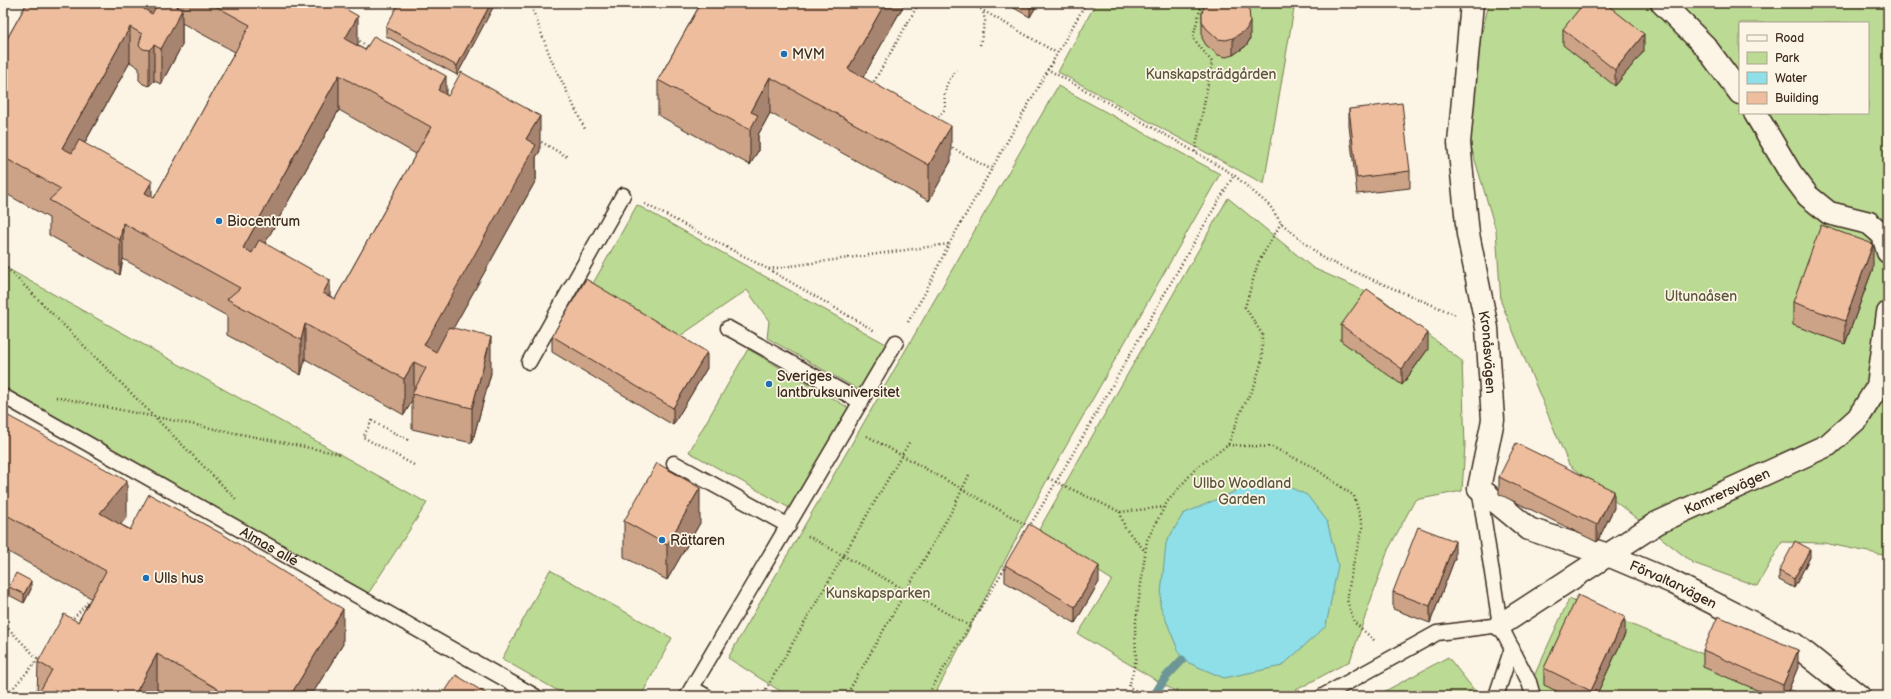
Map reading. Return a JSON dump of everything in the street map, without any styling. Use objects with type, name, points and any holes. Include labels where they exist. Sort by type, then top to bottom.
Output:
[{"type":"street","name":"Kronåsvägen","points":[[1472,3],[1459,143],[1468,234],[1487,328],[1493,420],[1479,488]]},
{"type":"street","points":[[1662,3],[1705,46],[1739,92]]},
{"type":"street","points":[[1756,114],[1790,172],[1808,196],[1830,213],[1869,223],[1883,236],[1888,252]]},
{"type":"street","name":"Kamrersvägen","points":[[1500,625],[1657,523],[1828,445],[1858,418],[1878,386],[1888,313]]},
{"type":"street","name":"Förvaltarvägen","points":[[1479,488],[1529,529],[1608,555],[1672,582],[1794,644],[1859,696]]},
{"type":"lane","points":[[529,362],[623,195]]},
{"type":"lane","points":[[728,328],[861,402]]},
{"type":"lane","points":[[706,696],[690,692],[896,342]]},
{"type":"lane","name":"Almas allé","points":[[3,396],[535,696]]},
{"type":"lane","points":[[674,464],[788,526]]},
{"type":"lane","name":"Kronåsvägen","points":[[1479,488],[1500,625],[1530,682],[1534,696]]},
{"type":"lane","points":[[1323,696],[1437,633],[1500,625]]},
{"type":"lane","points":[[1496,696],[1512,648]]},
{"type":"path","points":[[530,3],[551,59],[585,129]]},
{"type":"path","points":[[872,86],[920,3]]},
{"type":"path","points":[[970,3],[1057,53]]},
{"type":"path","points":[[645,204],[768,269],[896,342],[925,293],[948,244],[992,170],[1047,69],[1086,3]]},
{"type":"path","points":[[1195,152],[1212,62],[1193,38],[1200,9],[1210,3]]},
{"type":"path","points":[[980,45],[985,21],[983,11]]},
{"type":"path","points":[[349,36],[369,47]]},
{"type":"path","points":[[1047,69],[1234,175],[1270,206],[1281,223],[1324,259],[1487,328]]},
{"type":"path","points":[[932,122],[941,115],[946,102],[945,92],[950,79],[958,70]]},
{"type":"path","points":[[438,85],[459,97]]},
{"type":"path","points":[[532,138],[569,158]]},
{"type":"path","points":[[945,144],[992,170]]},
{"type":"path","points":[[1026,533],[1057,483],[1180,264],[1234,175]]},
{"type":"path","points":[[1145,696],[1129,687],[1136,659],[1135,628],[1147,540],[1166,502],[1197,467],[1228,444],[1241,411],[1255,384],[1262,360],[1262,334],[1245,307],[1258,262],[1281,223]]},
{"type":"path","points":[[768,269],[948,244]]},
{"type":"path","points":[[7,268],[239,502]]},
{"type":"path","points":[[49,396],[340,454]]},
{"type":"path","points":[[408,440],[372,421],[363,437],[414,465]]},
{"type":"path","points":[[848,424],[1030,527]]},
{"type":"path","points":[[762,696],[910,441]]},
{"type":"path","points":[[1228,444],[1272,448],[1314,467],[1354,496],[1363,527],[1352,569],[1347,600],[1354,622],[1392,658]]},
{"type":"path","points":[[846,696],[963,489],[969,475]]},
{"type":"path","points":[[1048,478],[1120,512],[1164,507]]},
{"type":"path","points":[[1120,512],[1125,528],[1145,551]]},
{"type":"path","points":[[788,526],[907,589],[970,626]]},
{"type":"path","points":[[927,696],[1010,560]]},
{"type":"path","points":[[68,624],[88,602]]},
{"type":"path","points":[[3,623],[43,663]]},
{"type":"path","points":[[6,696],[43,653]]},
{"type":"green space","name":"Kunskapsträdgården","points":[[1096,3],[1295,3],[1264,184],[1058,72]]},
{"type":"green space","name":"Ultunaåsen","points":[[1489,3],[1888,3],[1888,556],[1824,543],[1782,542],[1757,586],[1693,563],[1569,465],[1501,302],[1496,231],[1470,143],[1480,41]]},
{"type":"green space","name":"Kunskapsparken","points":[[1058,86],[1220,174],[1048,478],[934,696],[788,696],[728,658]]},
{"type":"green space","name":"Ullbo Woodland Garden","points":[[1228,198],[1313,268],[1381,298],[1462,361],[1465,445],[1462,491],[1415,500],[1388,550],[1350,661],[1285,696],[1183,696],[1078,634],[1112,580],[1037,533]]},
{"type":"green space","points":[[637,205],[886,344],[859,390],[767,338],[769,321],[747,290],[667,345],[586,296]]},
{"type":"green space","points":[[3,266],[427,503],[364,600],[3,396]]},
{"type":"green space","points":[[748,349],[849,408],[793,510],[689,452]]},
{"type":"green space","points":[[550,570],[672,638],[641,696],[567,696],[502,659]]},
{"type":"green space","points":[[1569,599],[1805,696],[1525,696]]},
{"type":"green space","points":[[1448,657],[1479,696],[1376,696]]},
{"type":"water","points":[[1280,483],[1307,495],[1327,521],[1338,565],[1326,626],[1282,666],[1224,678],[1182,660],[1160,605],[1166,543],[1183,514],[1250,485]]},
{"type":"building","name":"Biocentrum","points":[[27,3],[143,3],[141,7],[152,14],[158,3],[178,3],[177,7],[182,10],[161,49],[154,45],[149,50],[143,49],[139,45],[142,34],[130,27],[62,148],[72,153],[79,140],[152,181],[145,193],[154,198],[250,25],[210,3],[335,3],[358,16],[345,39],[365,50],[374,36],[446,76],[438,90],[448,96],[461,72],[540,116],[526,139],[536,145],[424,345],[436,352],[449,327],[491,337],[472,408],[412,394],[426,368],[414,362],[404,379],[305,324],[301,340],[227,299],[240,288],[123,223],[120,240],[49,200],[61,189],[3,157],[3,46]],"holes":[[[339,75],[431,127],[335,299],[323,293],[330,280],[259,240],[252,253],[243,248]]]},
{"type":"building","points":[[399,3],[491,3],[457,66],[386,27]]},
{"type":"building","name":"MVM","points":[[701,3],[885,3],[848,69],[951,126],[929,165],[770,77],[751,112],[758,115],[750,130],[658,80]]},
{"type":"building","points":[[1206,3],[1247,3],[1249,6],[1250,22],[1246,30],[1233,38],[1226,40],[1218,39],[1206,28],[1202,21],[1202,13]]},
{"type":"building","points":[[1584,3],[1605,3],[1644,34],[1615,70],[1563,29]]},
{"type":"building","points":[[1402,103],[1410,171],[1357,178],[1349,109]]},
{"type":"building","points":[[1821,225],[1873,244],[1845,321],[1793,302]]},
{"type":"building","points":[[586,279],[707,352],[673,408],[552,336]]},
{"type":"building","points":[[1367,289],[1428,333],[1402,369],[1341,325]]},
{"type":"building","name":"Ulls hus","points":[[3,413],[127,481],[100,513],[130,530],[149,494],[224,535],[343,609],[290,696],[214,696],[218,689],[157,654],[134,696],[37,696],[52,670],[38,662],[64,614],[78,622],[106,571],[3,513]]},
{"type":"building","points":[[1516,443],[1614,491],[1597,525],[1499,477]]},
{"type":"building","points":[[657,463],[700,488],[667,545],[624,521]]},
{"type":"building","points":[[1029,524],[1099,566],[1075,607],[1005,565]]},
{"type":"building","points":[[1418,527],[1455,541],[1430,606],[1393,592]]},
{"type":"building","points":[[1795,541],[1810,549],[1794,579],[1779,571]]},
{"type":"building","points":[[16,573],[31,581],[24,594],[9,587]]},
{"type":"building","points":[[1578,595],[1625,617],[1591,691],[1544,668]]},
{"type":"building","points":[[1718,616],[1798,650],[1783,685],[1703,650]]},
{"type":"building","points":[[456,675],[490,696],[442,696]]},
{"type":"waterway","points":[[1154,696],[1165,678],[1182,660]]},
{"type":"place","name":"MVM","points":[[784,54]]},
{"type":"place","name":"Biocentrum","points":[[219,221]]},
{"type":"place","name":"Sveriges lantbruksuniversitet","points":[[769,384]]},
{"type":"place","name":"Rättaren","points":[[662,540]]},
{"type":"place","name":"Ulls hus","points":[[146,578]]}]
